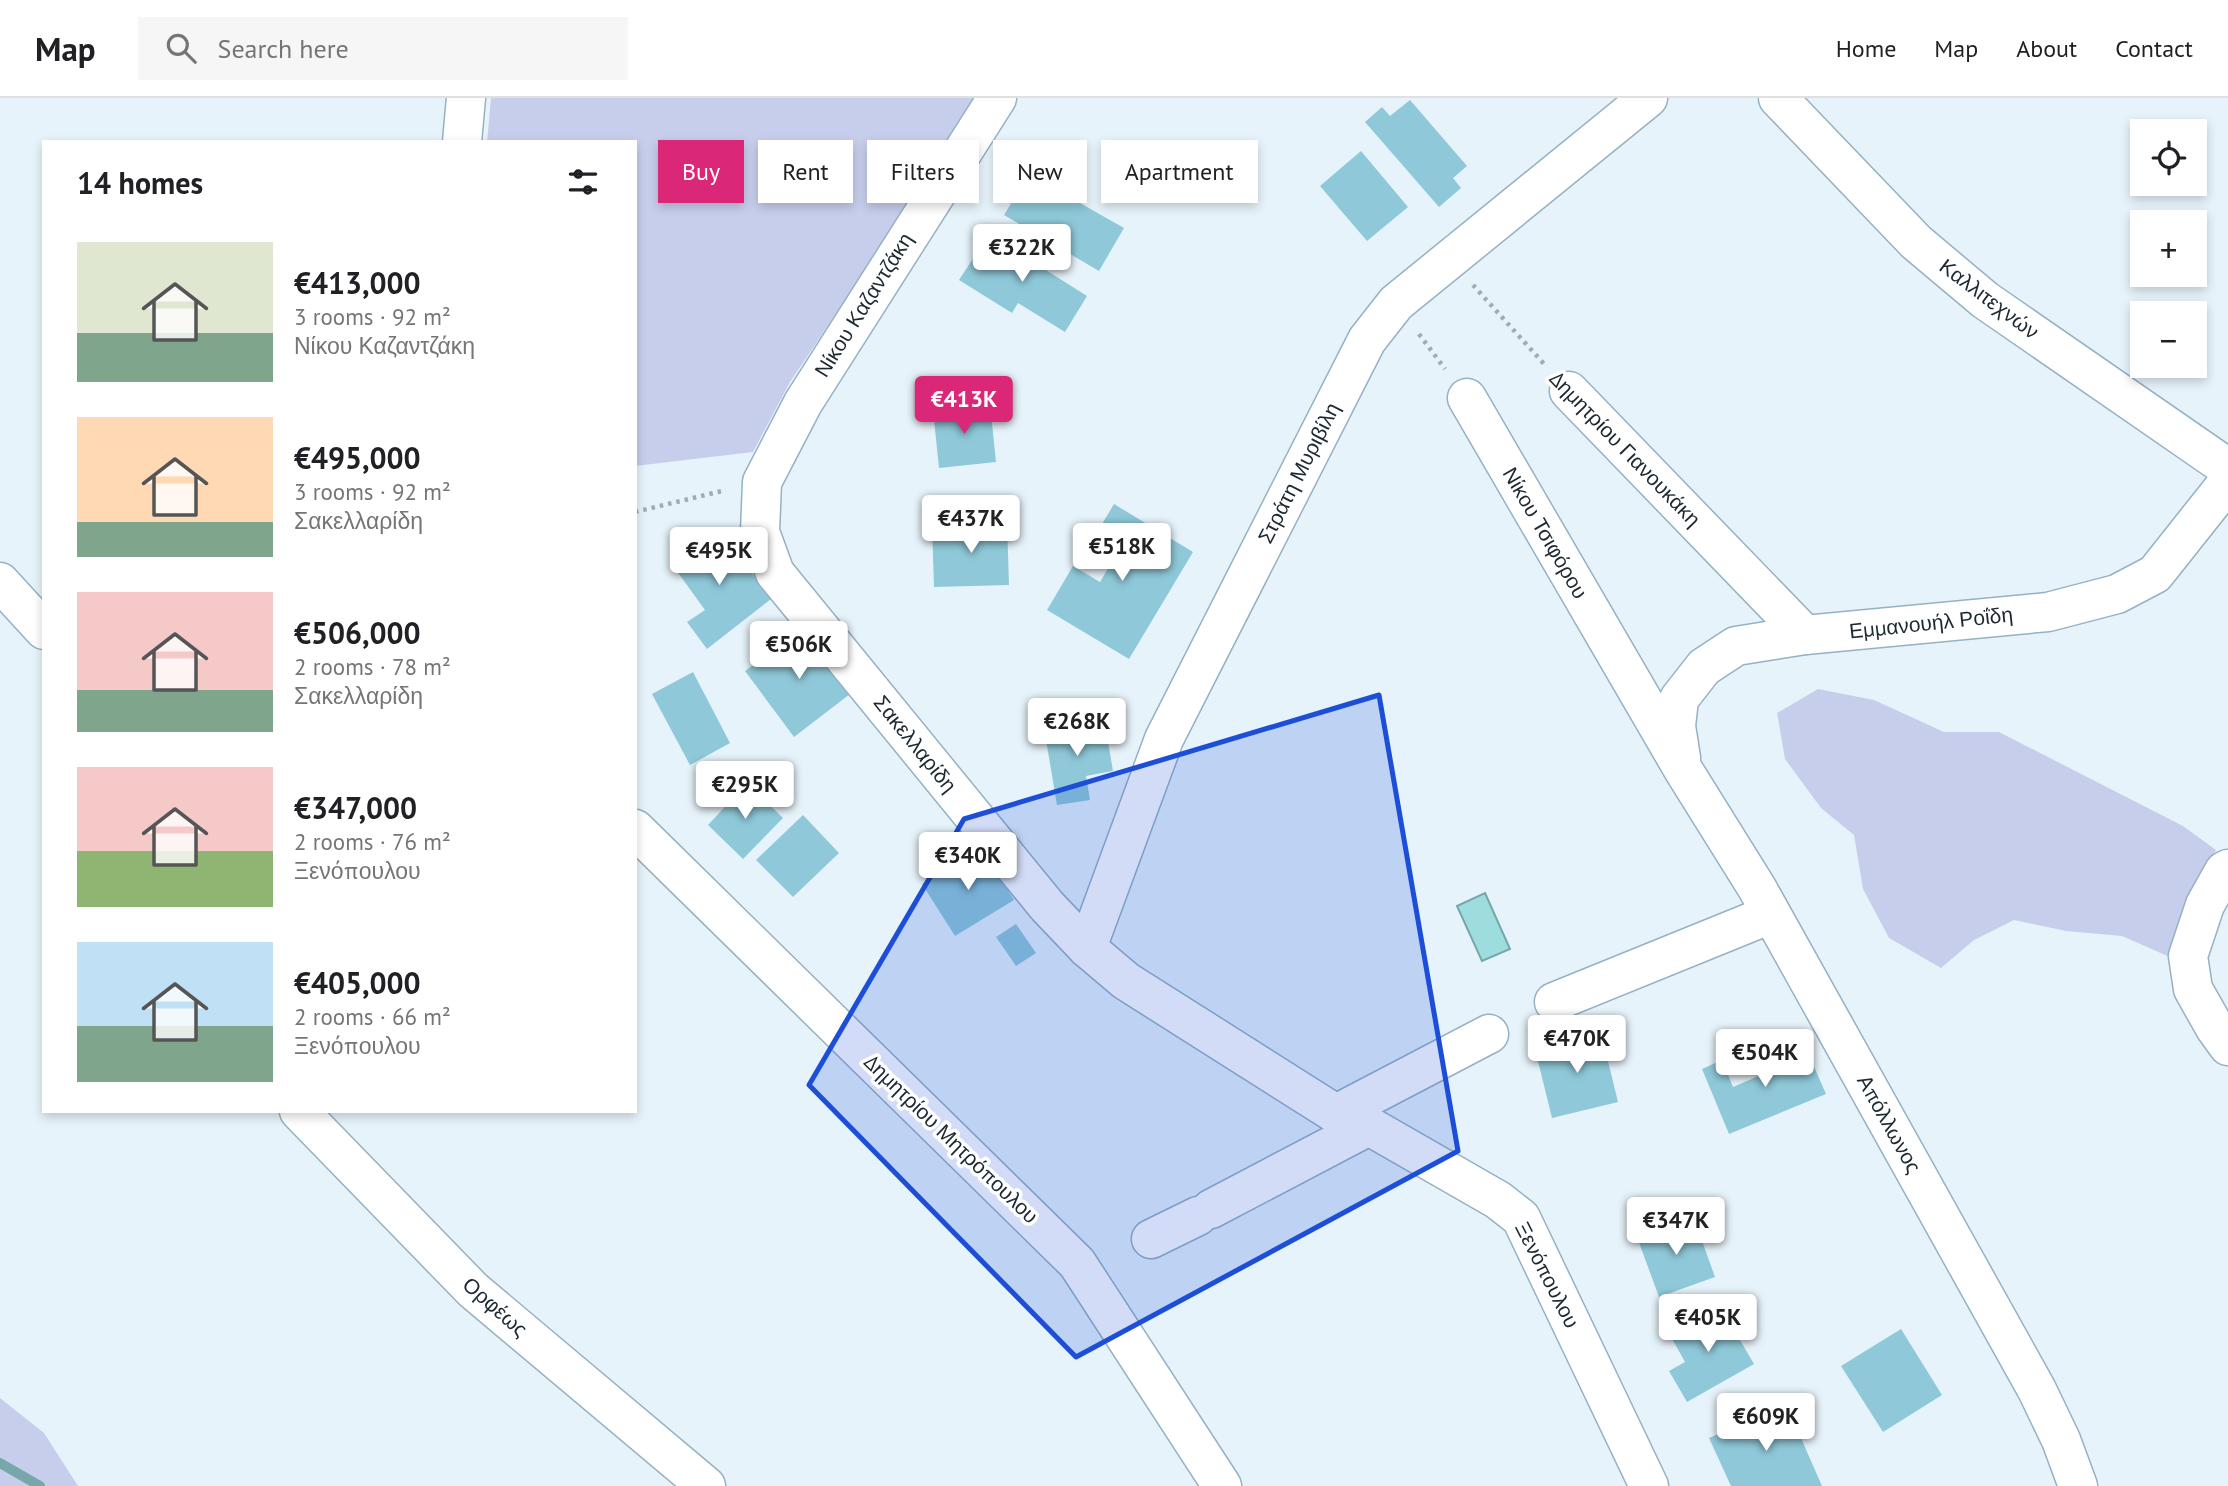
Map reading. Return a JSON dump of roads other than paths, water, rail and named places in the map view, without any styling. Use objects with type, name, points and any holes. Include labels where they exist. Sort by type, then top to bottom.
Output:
[{"type":"street","points":[[461,140],[466,98]]},
{"type":"street","name":"Νίκου Καζαντζάκη","points":[[762,482],[803,402],[997,98]]},
{"type":"street","name":"Στράτη Μυριβίλη","points":[[1087,948],[1164,739],[1367,340],[1396,303],[1648,98]]},
{"type":"street","name":"Καλλιτεχνών","points":[[1778,98],[1916,242],[1984,300],[2228,468]]},
{"type":"street","name":"Δημητρίου Γιανουκάκη","points":[[1569,391],[1805,635]]},
{"type":"street","name":"Νίκου Τσιφόρου","points":[[1466,398],[1684,771]]},
{"type":"street","name":"Σακελλαρίδη","points":[[762,482],[760,532],[775,573],[1047,906],[1087,948],[1126,981],[1352,1120]]},
{"type":"street","name":"Εμμανουήλ Ροΐδη","points":[[1684,771],[1676,726],[1679,699],[1704,667],[1736,646],[1805,635],[2048,612],[2117,594],[2155,574],[2228,482]]},
{"type":"street","points":[[0,582],[42,628]]},
{"type":"street","name":"Απόλλωνος","points":[[1684,771],[1771,914],[2038,1390],[2078,1486]]},
{"type":"street","name":"Δημητρίου Μητρόπουλου","points":[[637,831],[1077,1264],[1222,1486]]},
{"type":"street","points":[[2228,870],[2224,871],[2205,905],[2188,957],[2193,989],[2228,1046]]},
{"type":"street","points":[[1554,1002],[1771,914]]},
{"type":"street","points":[[1151,1239],[1204,1213],[1489,1034]]},
{"type":"street","name":"Ορφέως","points":[[301,1113],[473,1290],[706,1486]]},
{"type":"street","name":"Ξενόπουλου","points":[[1352,1120],[1498,1200],[1521,1218],[1649,1486]]},
{"type":"waterway","points":[[0,1463],[40,1486]]}]
